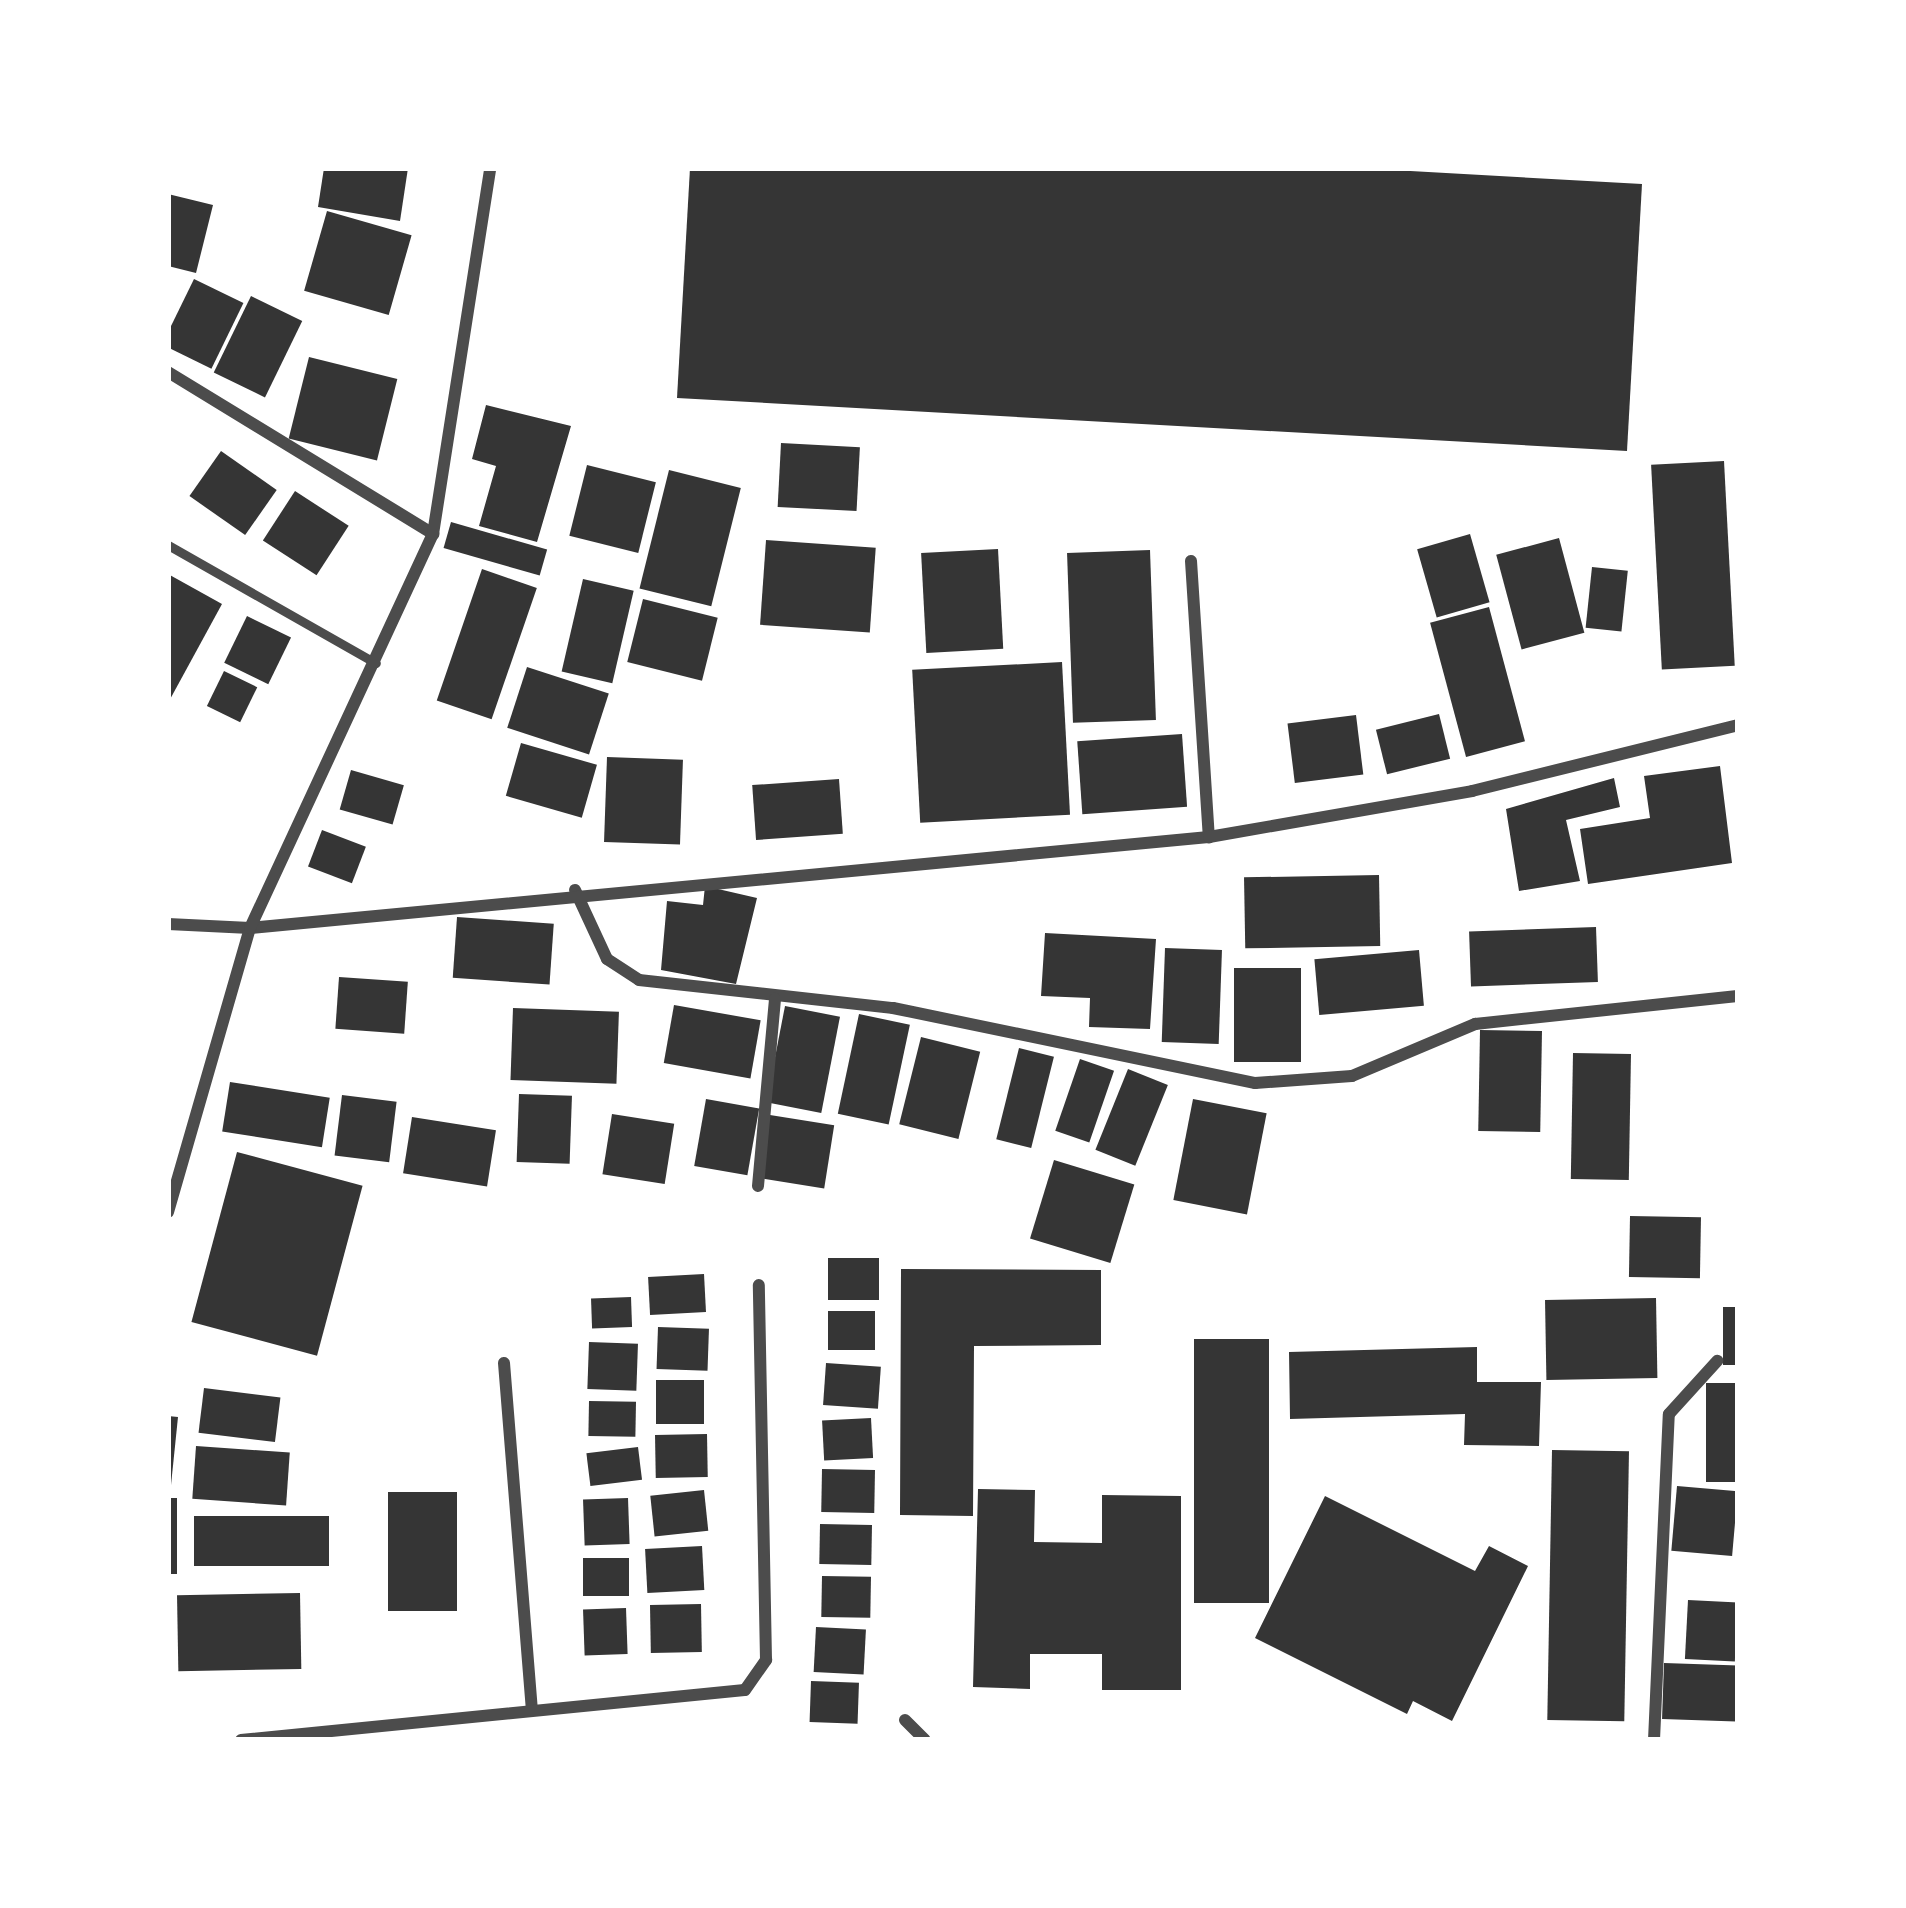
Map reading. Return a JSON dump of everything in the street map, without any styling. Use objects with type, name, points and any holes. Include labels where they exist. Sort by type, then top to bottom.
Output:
[{"type":"street","points":[[168,1212],[250,928],[433,534],[490,168]]},
{"type":"street","points":[[168,373],[433,534]]},
{"type":"street","points":[[1191,561],[1209,837]]},
{"type":"street","points":[[168,924],[250,928],[575,890],[1209,837],[1472,791],[1738,725]]},
{"type":"street","points":[[575,890],[608,959],[639,980],[776,999],[893,1008],[1301,1084],[1412,1056],[1475,1024],[1738,996]]},
{"type":"street","points":[[758,1186],[776,999]]},
{"type":"street","points":[[242,1740],[532,1710],[706,1700],[745,1690],[766,1660],[759,1285]]},
{"type":"street","points":[[1654,1740],[1669,1414],[1717,1361]]},
{"type":"street","points":[[504,1364],[532,1710]]},
{"type":"street","points":[[905,1720],[925,1740]]},
{"type":"lane","points":[[168,545],[376,663]]},
{"type":"building","points":[[324,168],[408,168],[400,221],[318,207]]},
{"type":"building","points":[[690,168],[1357,168],[1642,184],[1627,451],[677,398]]},
{"type":"building","points":[[168,194],[213,205],[196,273],[168,266]]},
{"type":"building","points":[[327,211],[412,235],[389,315],[304,291]]},
{"type":"building","points":[[194,279],[243,303],[211,369],[168,348],[168,332]]},
{"type":"building","points":[[251,296],[302,321],[265,397],[214,372]]},
{"type":"building","points":[[309,357],[397,379],[377,461],[289,439]]},
{"type":"building","points":[[486,405],[571,426],[537,542],[479,526],[496,466],[472,459]]},
{"type":"building","points":[[781,443],[860,447],[857,511],[778,507]]},
{"type":"building","points":[[221,451],[277,490],[245,535],[189,496]]},
{"type":"building","points":[[1724,461],[1735,666],[1662,670],[1651,465]]},
{"type":"building","points":[[587,465],[656,482],[638,553],[569,536]]},
{"type":"building","points":[[669,470],[741,488],[711,606],[639,588]]},
{"type":"building","points":[[295,491],[349,526],[317,575],[263,540]]},
{"type":"building","points":[[451,522],[547,550],[540,576],[444,548]]},
{"type":"building","points":[[1470,534],[1490,602],[1437,617],[1417,549]]},
{"type":"building","points":[[1559,538],[1584,633],[1522,649],[1496,555]]},
{"type":"building","points":[[766,540],[876,548],[870,632],[760,625]]},
{"type":"building","points":[[998,549],[1003,649],[926,653],[921,553]]},
{"type":"building","points":[[1150,550],[1156,720],[1073,723],[1067,553]]},
{"type":"building","points":[[1592,567],[1628,571],[1621,631],[1586,628]]},
{"type":"building","points":[[482,569],[537,588],[492,719],[437,700]]},
{"type":"building","points":[[168,574],[222,604],[168,703]]},
{"type":"building","points":[[583,579],[634,591],[612,683],[562,672]]},
{"type":"building","points":[[643,599],[718,618],[702,681],[627,662]]},
{"type":"building","points":[[1489,607],[1525,741],[1466,757],[1430,623]]},
{"type":"building","points":[[247,616],[291,637],[268,684],[224,663]]},
{"type":"building","points":[[1062,662],[1070,815],[920,823],[912,670]]},
{"type":"building","points":[[527,667],[609,694],[589,754],[507,728]]},
{"type":"building","points":[[224,671],[257,687],[240,722],[207,706]]},
{"type":"building","points":[[1439,714],[1450,759],[1387,774],[1376,730]]},
{"type":"building","points":[[1356,715],[1363,775],[1295,783],[1288,723]]},
{"type":"building","points":[[1182,734],[1187,807],[1082,814],[1077,741]]},
{"type":"building","points":[[521,743],[597,765],[582,818],[506,796]]},
{"type":"building","points":[[607,757],[683,760],[680,845],[604,842]]},
{"type":"building","points":[[1720,766],[1732,863],[1588,884],[1580,829],[1650,818],[1644,776]]},
{"type":"building","points":[[351,770],[404,785],[393,825],[340,809]]},
{"type":"building","points":[[1614,778],[1620,807],[1566,820],[1580,881],[1519,891],[1506,809]]},
{"type":"building","points":[[839,779],[843,834],[756,840],[752,785]]},
{"type":"building","points":[[322,830],[366,847],[352,883],[308,866]]},
{"type":"building","points":[[1379,875],[1380,946],[1245,948],[1244,877]]},
{"type":"building","points":[[705,886],[757,898],[736,984],[661,970],[667,901],[703,905]]},
{"type":"building","points":[[457,917],[554,924],[550,985],[453,978]]},
{"type":"building","points":[[1596,927],[1598,982],[1471,986],[1469,931]]},
{"type":"building","points":[[1045,933],[1156,939],[1150,1029],[1089,1027],[1090,998],[1041,996]]},
{"type":"building","points":[[1165,948],[1222,950],[1219,1044],[1162,1042]]},
{"type":"building","points":[[1419,950],[1424,1006],[1319,1015],[1314,959]]},
{"type":"building","points":[[1234,968],[1301,968],[1301,1062],[1234,1062]]},
{"type":"building","points":[[339,977],[408,982],[404,1034],[335,1029]]},
{"type":"building","points":[[674,1005],[761,1020],[750,1078],[664,1063]]},
{"type":"building","points":[[785,1006],[840,1017],[821,1113],[766,1102]]},
{"type":"building","points":[[513,1008],[619,1012],[616,1084],[510,1080]]},
{"type":"building","points":[[859,1014],[910,1025],[889,1125],[838,1114]]},
{"type":"building","points":[[1480,1030],[1542,1031],[1540,1132],[1478,1131]]},
{"type":"building","points":[[921,1037],[980,1052],[958,1139],[899,1124]]},
{"type":"building","points":[[1019,1048],[1054,1057],[1031,1148],[996,1139]]},
{"type":"building","points":[[1573,1053],[1631,1054],[1629,1180],[1571,1179]]},
{"type":"building","points":[[1080,1059],[1114,1071],[1089,1143],[1055,1131]]},
{"type":"building","points":[[1128,1069],[1168,1085],[1135,1166],[1095,1150]]},
{"type":"building","points":[[230,1082],[330,1098],[322,1147],[222,1131]]},
{"type":"building","points":[[519,1094],[572,1096],[570,1164],[517,1162]]},
{"type":"building","points":[[342,1095],[397,1102],[389,1162],[335,1156]]},
{"type":"building","points":[[706,1099],[759,1108],[747,1175],[694,1166]]},
{"type":"building","points":[[1193,1099],[1267,1113],[1247,1214],[1173,1200]]},
{"type":"building","points":[[612,1114],[674,1124],[665,1184],[602,1174]]},
{"type":"building","points":[[770,1115],[834,1125],[824,1188],[760,1178]]},
{"type":"building","points":[[412,1117],[496,1130],[487,1187],[403,1173]]},
{"type":"building","points":[[237,1152],[363,1186],[317,1356],[191,1322]]},
{"type":"building","points":[[1054,1160],[1134,1185],[1110,1263],[1030,1238]]},
{"type":"building","points":[[1630,1216],[1701,1217],[1700,1278],[1629,1277]]},
{"type":"building","points":[[828,1258],[879,1258],[879,1300],[828,1300]]},
{"type":"building","points":[[901,1269],[1101,1270],[1101,1345],[974,1346],[973,1516],[900,1515]]},
{"type":"building","points":[[704,1274],[706,1312],[650,1315],[648,1277]]},
{"type":"building","points":[[631,1297],[632,1327],[592,1328],[591,1298]]},
{"type":"building","points":[[1656,1298],[1657,1378],[1546,1380],[1545,1300]]},
{"type":"building","points":[[1723,1307],[1738,1307],[1738,1365],[1723,1365]]},
{"type":"building","points":[[828,1311],[875,1311],[875,1350],[828,1350]]},
{"type":"building","points":[[658,1327],[709,1329],[708,1371],[657,1369]]},
{"type":"building","points":[[1194,1339],[1269,1339],[1269,1603],[1194,1603]]},
{"type":"building","points":[[589,1342],[638,1344],[636,1391],[587,1389]]},
{"type":"building","points":[[1477,1347],[1477,1382],[1541,1382],[1539,1446],[1464,1445],[1465,1414],[1290,1419],[1289,1352]]},
{"type":"building","points":[[826,1363],[881,1367],[878,1409],[823,1405]]},
{"type":"building","points":[[656,1380],[704,1380],[704,1424],[656,1424]]},
{"type":"building","points":[[1706,1383],[1738,1383],[1738,1482],[1706,1482]]},
{"type":"building","points":[[204,1388],[280,1397],[275,1442],[199,1433]]},
{"type":"building","points":[[589,1401],[636,1402],[635,1437],[588,1436]]},
{"type":"building","points":[[168,1416],[178,1417],[171,1485],[168,1485]]},
{"type":"building","points":[[871,1418],[873,1458],[824,1461],[822,1421]]},
{"type":"building","points":[[707,1434],[708,1477],[656,1478],[655,1435]]},
{"type":"building","points":[[196,1446],[290,1453],[286,1505],[192,1499]]},
{"type":"building","points":[[638,1447],[642,1480],[590,1486],[586,1453]]},
{"type":"building","points":[[1552,1450],[1629,1451],[1624,1721],[1547,1720]]},
{"type":"building","points":[[822,1469],[875,1470],[874,1513],[821,1512]]},
{"type":"building","points":[[1677,1486],[1738,1491],[1732,1556],[1671,1551]]},
{"type":"building","points":[[978,1489],[1035,1490],[1034,1542],[1102,1543],[1102,1495],[1181,1496],[1181,1690],[1102,1690],[1102,1654],[1030,1654],[1030,1689],[973,1687]]},
{"type":"building","points":[[704,1490],[708,1531],[655,1536],[650,1496]]},
{"type":"building","points":[[388,1492],[457,1492],[457,1611],[388,1611]]},
{"type":"building","points":[[1325,1496],[1475,1571],[1489,1546],[1528,1566],[1452,1721],[1413,1701],[1407,1714],[1255,1638]]},
{"type":"building","points":[[168,1498],[177,1498],[177,1574],[168,1574]]},
{"type":"building","points":[[628,1498],[630,1544],[585,1546],[583,1500]]},
{"type":"building","points":[[194,1516],[329,1516],[329,1566],[194,1566]]},
{"type":"building","points":[[820,1524],[872,1525],[871,1565],[819,1564]]},
{"type":"building","points":[[702,1546],[704,1590],[647,1593],[645,1549]]},
{"type":"building","points":[[583,1558],[629,1558],[629,1596],[583,1596]]},
{"type":"building","points":[[822,1576],[871,1577],[870,1618],[821,1617]]},
{"type":"building","points":[[300,1593],[301,1669],[178,1671],[177,1595]]},
{"type":"building","points":[[1688,1600],[1738,1603],[1735,1662],[1685,1659]]},
{"type":"building","points":[[701,1604],[702,1652],[651,1653],[650,1605]]},
{"type":"building","points":[[626,1608],[628,1654],[585,1655],[583,1610]]},
{"type":"building","points":[[816,1627],[866,1630],[864,1675],[814,1672]]},
{"type":"building","points":[[1664,1663],[1738,1666],[1736,1722],[1662,1719]]},
{"type":"building","points":[[811,1681],[859,1683],[858,1724],[810,1722]]}]
